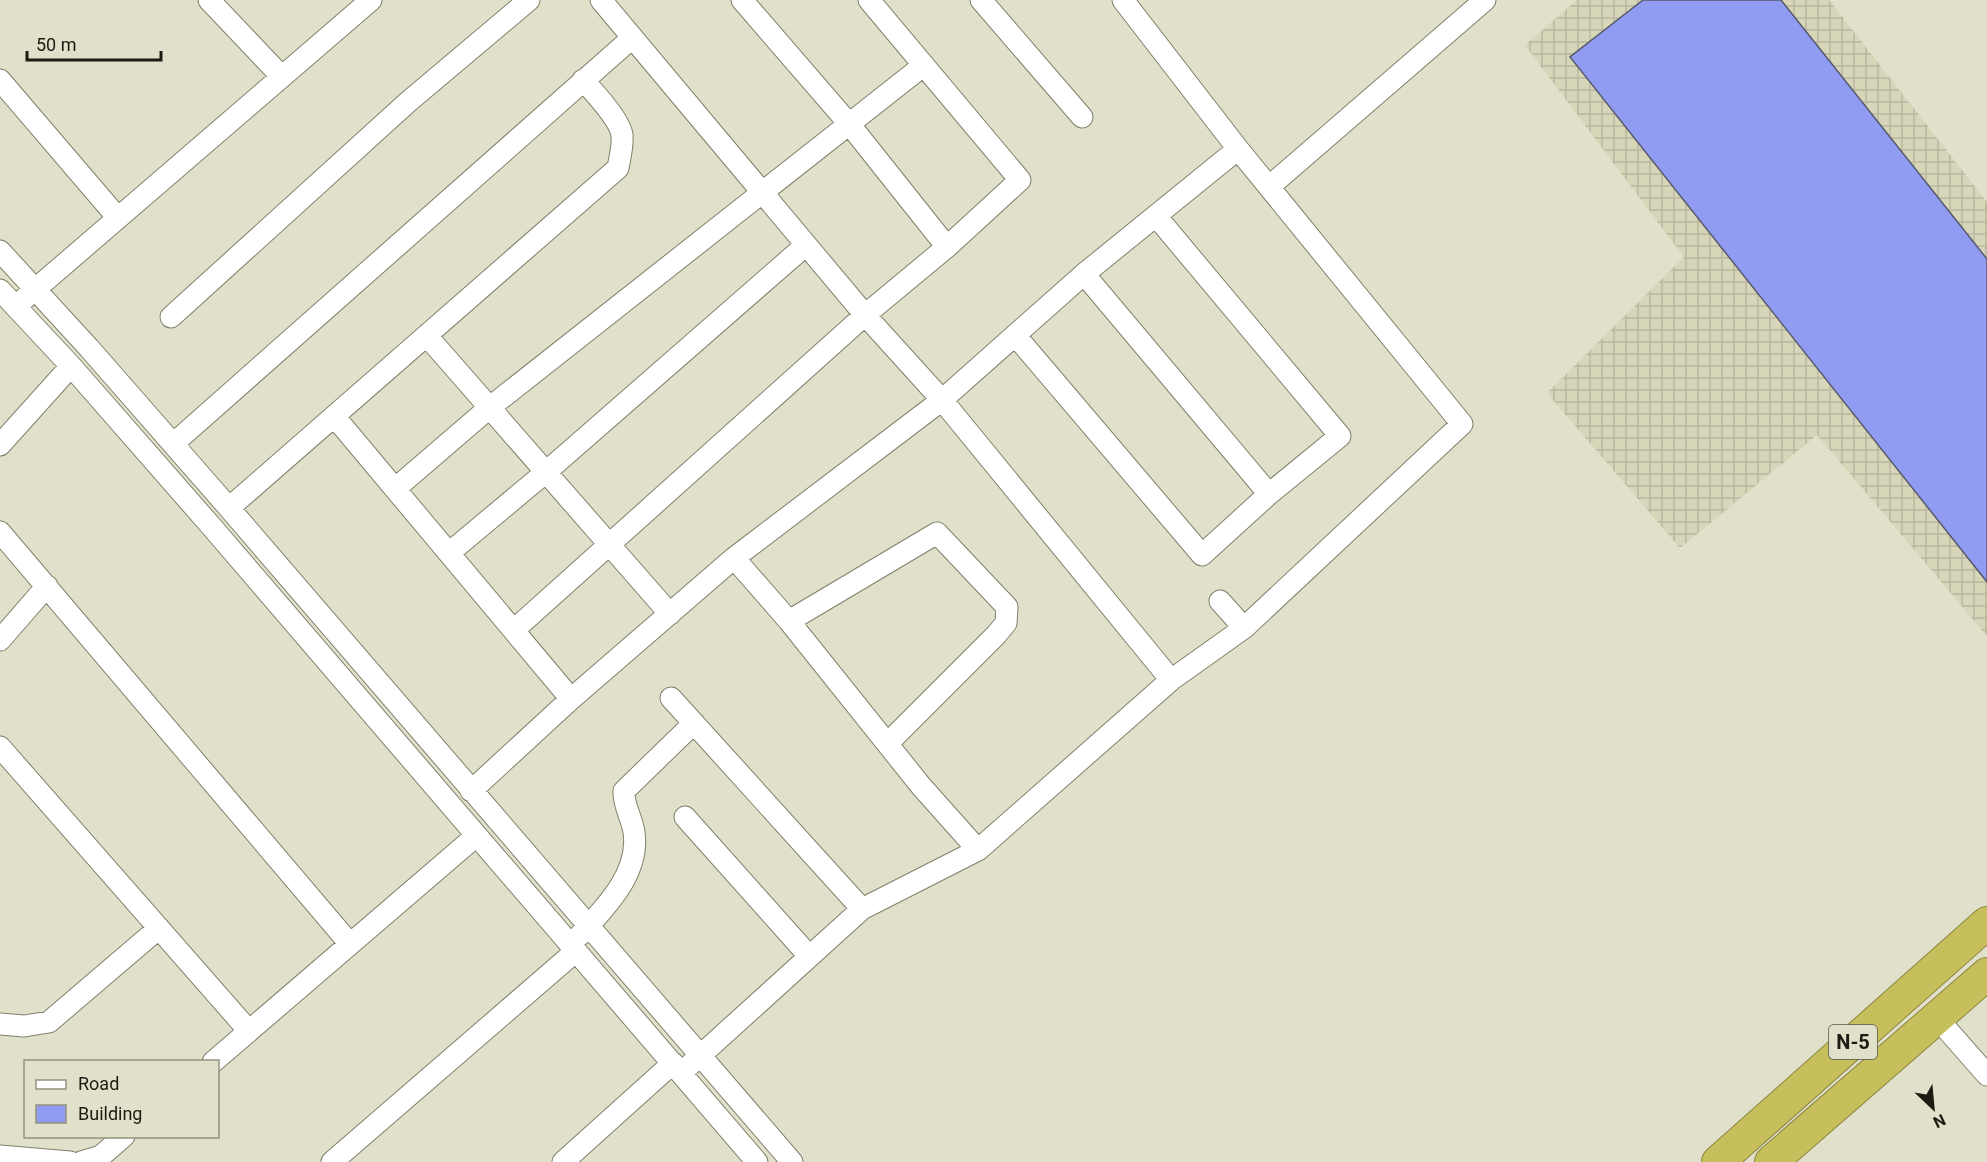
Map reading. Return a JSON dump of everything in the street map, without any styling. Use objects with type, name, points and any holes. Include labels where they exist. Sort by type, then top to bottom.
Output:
[{"type":"highway","name":"N-5","points":[[1719,1162],[1987,923]]},
{"type":"highway","name":"N-5","points":[[1771,1162],[1987,974]]},
{"type":"street","points":[[210,0],[282,77]]},
{"type":"street","points":[[15,308],[34,289],[371,0]]},
{"type":"street","points":[[171,317],[408,102],[529,0]]},
{"type":"street","points":[[601,0],[865,315],[942,400],[1171,680]]},
{"type":"street","points":[[742,0],[850,125],[947,247]]},
{"type":"street","points":[[981,0],[1082,117]]},
{"type":"street","points":[[1270,186],[1485,0]]},
{"type":"street","points":[[514,630],[865,315],[947,247],[1020,180],[871,1]]},
{"type":"street","points":[[563,1162],[677,1068],[701,1055],[862,909],[978,850],[1171,680],[1244,628],[1462,424],[1239,149],[1134,4]]},
{"type":"street","points":[[173,444],[632,38]]},
{"type":"street","points":[[396,488],[489,408],[924,65]]},
{"type":"street","points":[[0,80],[118,218]]},
{"type":"street","points":[[229,508],[618,168],[622,150],[622,132],[603,102],[583,80]]},
{"type":"street","points":[[471,791],[571,699],[734,558],[942,400],[1084,274],[1239,149]]},
{"type":"street","points":[[1015,335],[1202,555],[1269,494],[1340,436],[1156,216]]},
{"type":"street","points":[[449,553],[546,472],[807,245]]},
{"type":"street","points":[[0,252],[89,348],[229,508],[792,1162]]},
{"type":"street","points":[[1084,274],[1269,494]]},
{"type":"street","points":[[0,290],[71,366],[211,526],[758,1162]]},
{"type":"street","points":[[427,336],[670,614]]},
{"type":"street","points":[[0,445],[71,366]]},
{"type":"street","points":[[334,416],[571,699]]},
{"type":"street","points":[[0,532],[350,944]]},
{"type":"street","points":[[789,621],[937,533],[1007,607],[1006,623],[996,635],[888,744]]},
{"type":"street","points":[[734,558],[789,621],[921,786],[978,850]]},
{"type":"street","points":[[0,640],[47,586]]},
{"type":"street","points":[[1220,601],[1244,628]]},
{"type":"street","points":[[671,698],[862,909]]},
{"type":"street","points":[[332,1162],[573,948],[629,873],[635,850],[634,828],[624,791],[694,723]]},
{"type":"street","points":[[0,747],[249,1031]]},
{"type":"street","points":[[685,818],[809,956]]},
{"type":"street","points":[[215,1060],[476,836]]},
{"type":"street","points":[[0,1024],[24,1026],[49,1022],[159,928]]},
{"type":"street","points":[[1936,1018],[1987,1074]]},
{"type":"street","points":[[744,1146],[763,1129]]},
{"type":"street","points":[[81,1162],[101,1156],[123,1138]]},
{"type":"street","points":[[0,1156],[70,1162]]},
{"type":"shaded area","points":[[1577,0],[1829,0],[1987,202],[1987,636],[1817,435],[1680,548],[1547,393],[1684,257],[1525,45]]},
{"type":"building","points":[[1643,0],[1781,0],[1987,259],[1987,582],[1570,57]]}]
